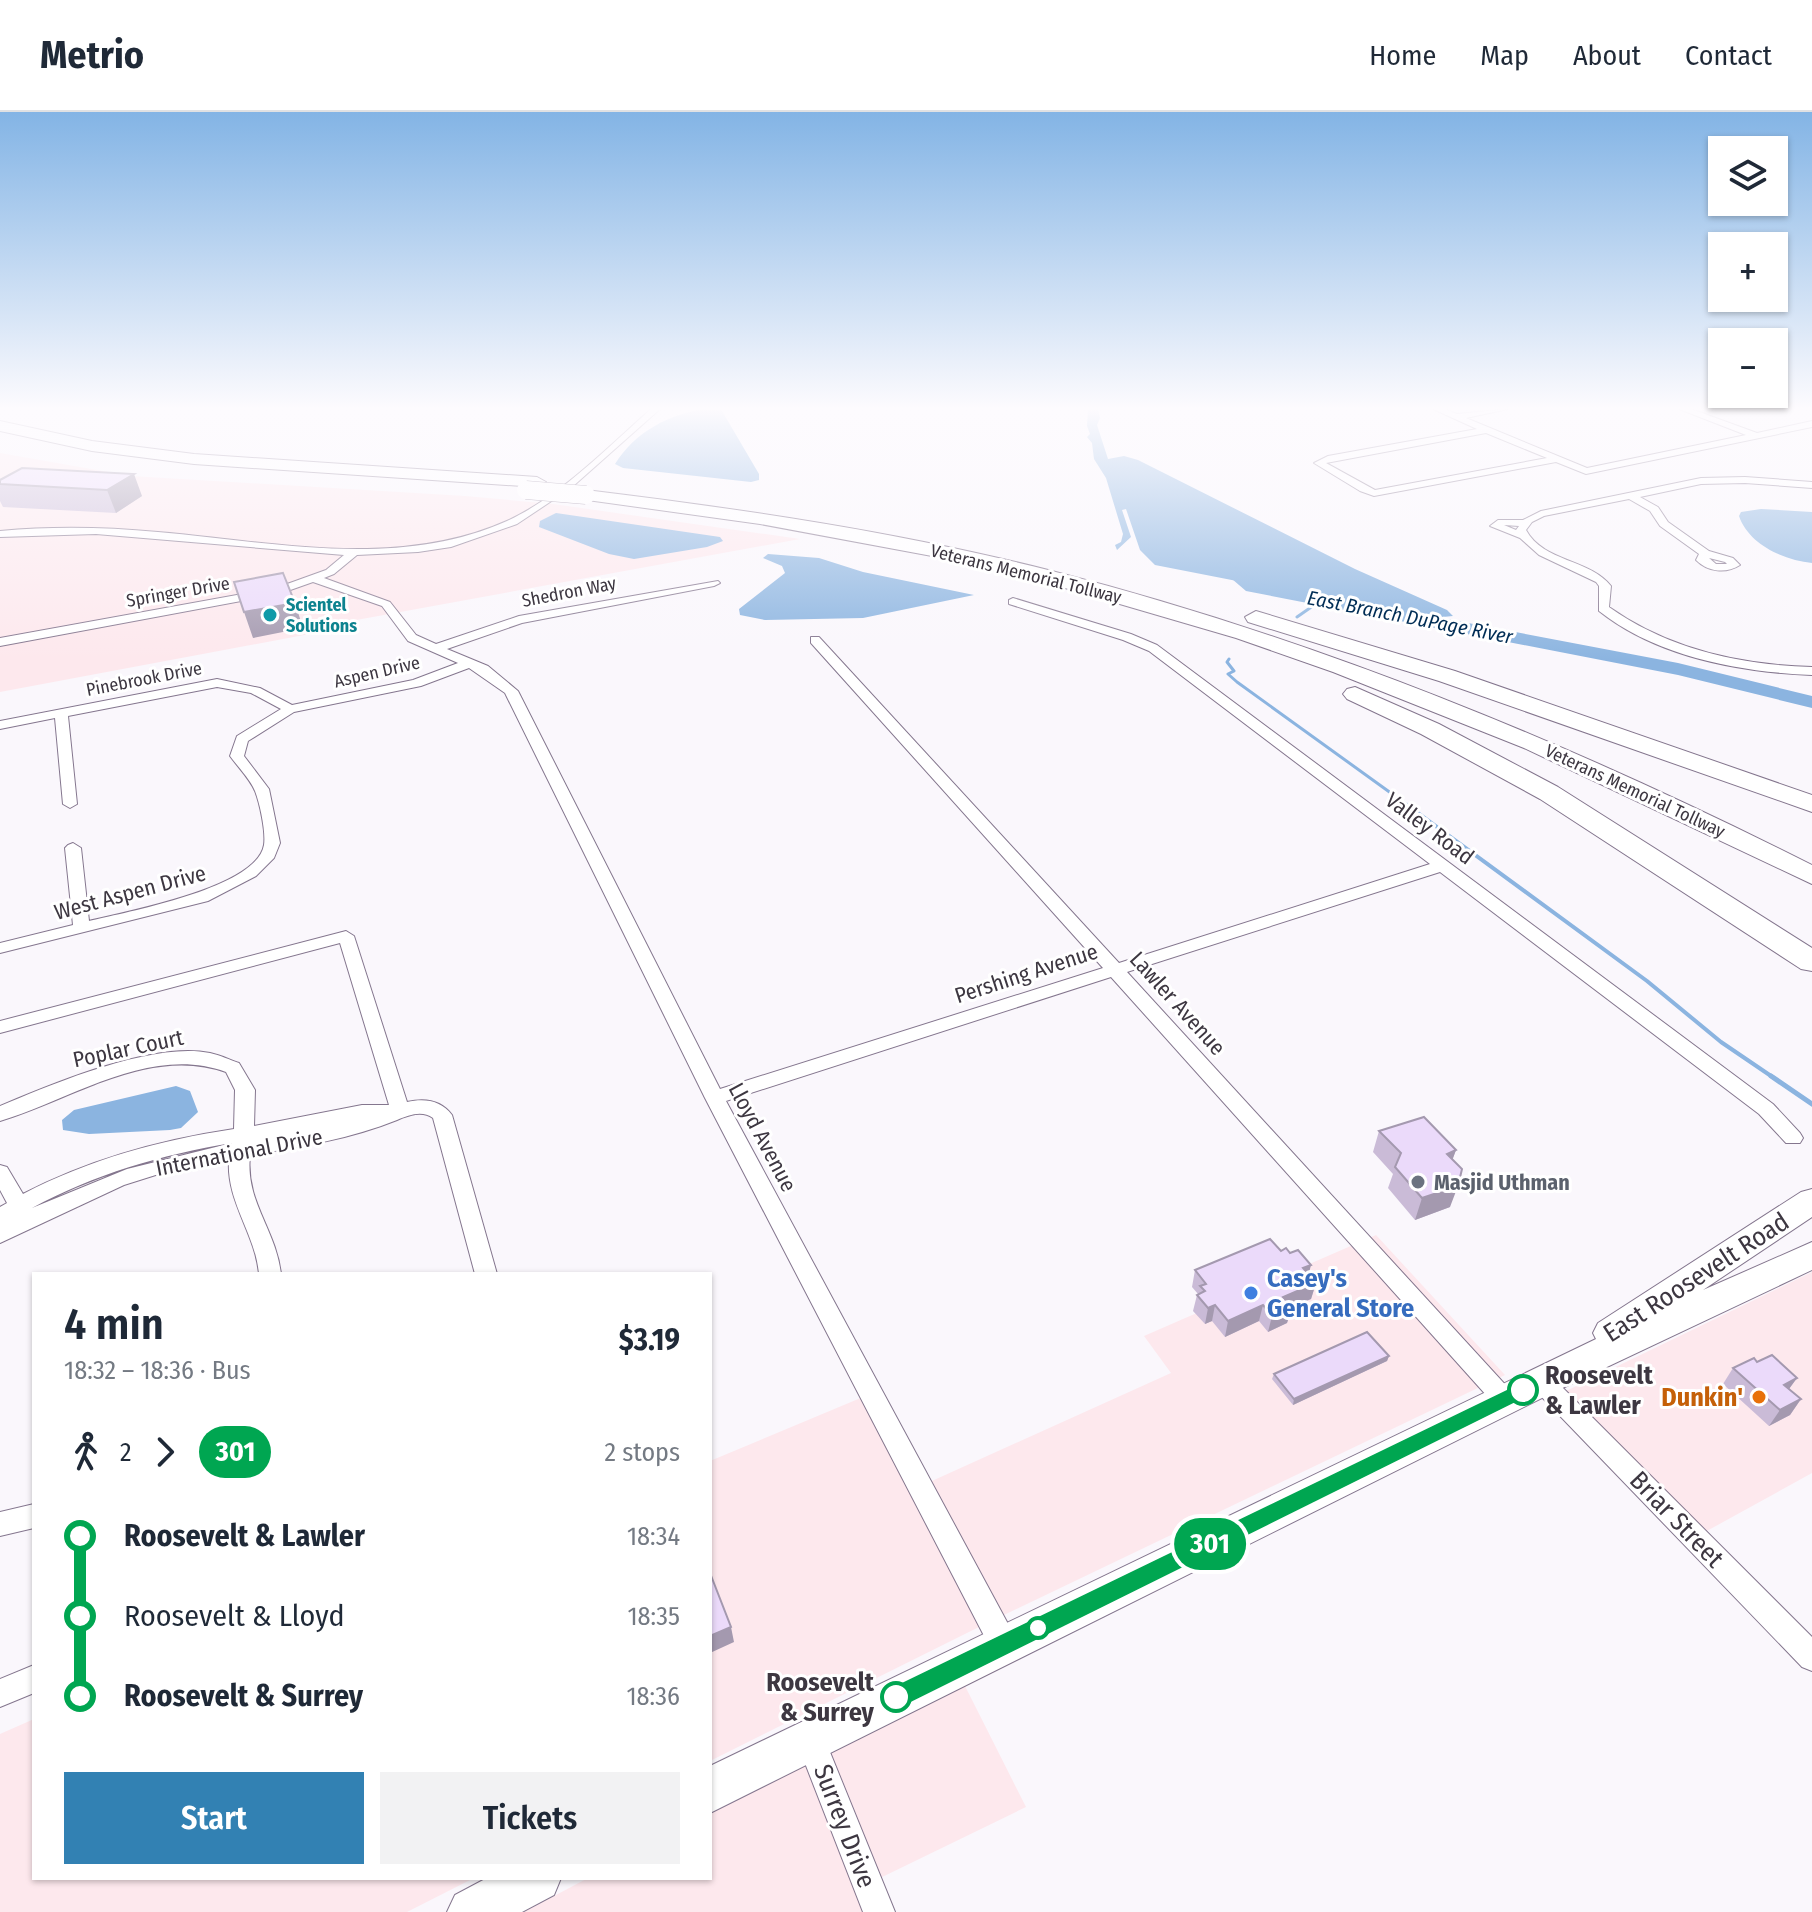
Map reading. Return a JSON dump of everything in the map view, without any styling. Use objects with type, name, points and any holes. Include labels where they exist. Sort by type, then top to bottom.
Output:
[{"type":"highway","name":"Veterans Memorial Tollway","points":[[603,493],[944,552],[1160,608],[1359,675],[1574,762],[1812,876]]},
{"type":"highway","name":"Veterans Memorial Tollway","points":[[607,493],[839,520],[1017,557],[1179,600],[1390,670],[1594,752],[1812,854]]},
{"type":"highway","points":[[944,552],[1172,621],[1368,699],[1549,793],[1812,962]]},
{"type":"highway","points":[[1017,557],[1044,560],[1128,580],[1277,623],[1447,676],[1812,804]]},
{"type":"highway","points":[[1774,939],[1812,969]]},
{"type":"main road","name":"East Roosevelt Road","points":[[1541,1381],[1812,1201]]},
{"type":"main road","name":"East Roosevelt Road","points":[[712,1789],[1541,1381],[1812,1255]]},
{"type":"main road","points":[[472,1912],[533,1880]]},
{"type":"street","points":[[0,534],[115,531],[353,553],[418,549],[477,536],[513,522],[555,493]]},
{"type":"street","points":[[1645,493],[1547,513],[1524,530],[1538,549],[1600,580],[1605,586],[1603,608],[1608,612],[1671,645],[1694,654],[1742,664],[1812,671]]},
{"type":"street","points":[[1632,496],[1648,504],[1664,524],[1705,553]]},
{"type":"street","name":"Springer Drive","points":[[0,642],[257,596],[315,579],[340,566],[353,553]]},
{"type":"street","name":"Lloyd Avenue","points":[[315,579],[386,604],[412,638],[495,676],[511,691],[715,1098],[1004,1645]]},
{"type":"street","name":"Shedron Way","points":[[433,649],[519,620],[714,583]]},
{"type":"street","name":"Valley Road","points":[[1013,602],[1153,648],[1766,1109],[1793,1138]]},
{"type":"street","name":"Lawler Avenue","points":[[815,640],[1504,1399]]},
{"type":"street","name":"Aspen Drive","points":[[290,709],[416,683],[470,663]]},
{"type":"street","name":"Pinebrook Drive","points":[[0,725],[217,683],[248,686],[264,692],[290,709]]},
{"type":"street","name":"West Aspen Drive","points":[[0,948],[211,895],[250,873],[268,855],[272,843],[265,797],[258,782],[240,763],[237,749],[242,739],[290,709]]},
{"type":"street","points":[[61,713],[70,804]]},
{"type":"street","points":[[73,848],[82,928]]},
{"type":"street","name":"Pershing Avenue","points":[[715,1098],[1444,865]]},
{"type":"street","points":[[0,1027],[346,936],[395,1111]]},
{"type":"street","name":"Poplar Court","points":[[0,1114],[92,1076],[165,1060],[208,1056],[231,1066],[246,1088],[239,1185],[269,1252],[270,1272]]},
{"type":"street","name":"International Drive","points":[[0,1217],[242,1142],[332,1134],[378,1122],[395,1111],[431,1108],[442,1115],[485,1272]]},
{"type":"street","points":[[0,1172],[23,1212]]},
{"type":"street","name":"International Drive","points":[[0,1235],[23,1212]]},
{"type":"street","name":"Briar Street","points":[[1541,1381],[1812,1657]]},
{"type":"street","points":[[0,1524],[32,1516]]},
{"type":"street","points":[[0,1693],[32,1680]]},
{"type":"street","name":"Surrey Drive","points":[[811,1740],[879,1912]]},
{"type":"shaded area","points":[[0,493],[415,493],[553,504],[800,539],[318,627],[320,632],[0,692]]},
{"type":"shaded area","points":[[1376,1235],[1505,1375],[981,1626],[712,1760],[712,1460],[863,1397],[912,1490],[1171,1373],[1144,1336]]},
{"type":"shaded area","points":[[1812,1272],[1812,1473],[1705,1532],[1566,1391]]},
{"type":"shaded area","points":[[964,1684],[1026,1807],[876,1880],[889,1912],[524,1912],[584,1880],[712,1880],[712,1813]]},
{"type":"shaded area","points":[[32,1720],[32,1880],[470,1880],[407,1912],[0,1912],[0,1734]]},
{"type":"water","points":[[1111,493],[1204,493],[1355,569],[1447,610],[1453,616],[1432,618],[1305,594],[1259,591],[1242,582],[1155,565],[1140,550],[1126,509],[1122,510],[1131,537],[1117,550],[1115,545],[1121,542],[1123,534]]},
{"type":"water","points":[[1761,509],[1812,512],[1812,563],[1779,554],[1751,535],[1739,516],[1741,512]]},
{"type":"water","points":[[556,513],[720,537],[723,541],[707,547],[634,559],[609,554],[539,527],[540,521]]},
{"type":"water","points":[[768,554],[819,558],[863,572],[974,595],[863,618],[765,620],[740,615],[739,609],[785,573],[782,566],[763,558]]},
{"type":"water","points":[[176,1086],[190,1091],[198,1112],[181,1128],[89,1134],[63,1130],[62,1120],[74,1110]]},
{"type":"building","points":[[283,573],[295,603],[244,612],[234,582]]},
{"type":"building","points":[[1424,1117],[1456,1150],[1447,1154],[1462,1169],[1458,1186],[1422,1198],[1395,1167],[1401,1153],[1379,1131]]},
{"type":"building","name":"Casey's General Store","points":[[1270,1239],[1281,1251],[1286,1248],[1290,1253],[1298,1250],[1311,1265],[1303,1268],[1316,1283],[1283,1297],[1292,1307],[1272,1316],[1263,1305],[1228,1321],[1215,1305],[1208,1308],[1197,1295],[1205,1291],[1200,1286],[1206,1284],[1195,1270]]},
{"type":"building","name":"Casey's General Store","points":[[1367,1332],[1389,1356],[1294,1399],[1274,1374]]},
{"type":"building","points":[[1772,1355],[1797,1378],[1784,1385],[1801,1399],[1780,1410],[1733,1368],[1754,1358],[1757,1362]]},
{"type":"building","points":[[712,1578],[731,1627],[712,1635]]},
{"type":"waterway","name":"East Branch DuPage River","points":[[1224,564],[1252,587],[1678,669],[1812,702]]},
{"type":"waterway","points":[[1297,617],[1320,601]]},
{"type":"waterway","points":[[1229,659],[1227,662],[1234,671],[1228,674],[1237,682],[1395,796]]},
{"type":"waterway","points":[[1392,794],[1647,981],[1721,1042],[1774,1078]]},
{"type":"waterway","points":[[1771,1076],[1812,1104]]},
{"type":"bus line","name":"301","points":[[896,1697],[1523,1390]]},
{"type":"place","name":"Scientel Solutions","points":[[270,615]]},
{"type":"place","name":"Masjid Uthman","points":[[1418,1182]]},
{"type":"place","name":"Casey's General Store","points":[[1251,1293]]},
{"type":"place","name":"Roosevelt & Lawler","points":[[1523,1390]]},
{"type":"place","name":"Dunkin'","points":[[1759,1397]]},
{"type":"place","name":"Roosevelt & Surrey","points":[[896,1697]]}]
